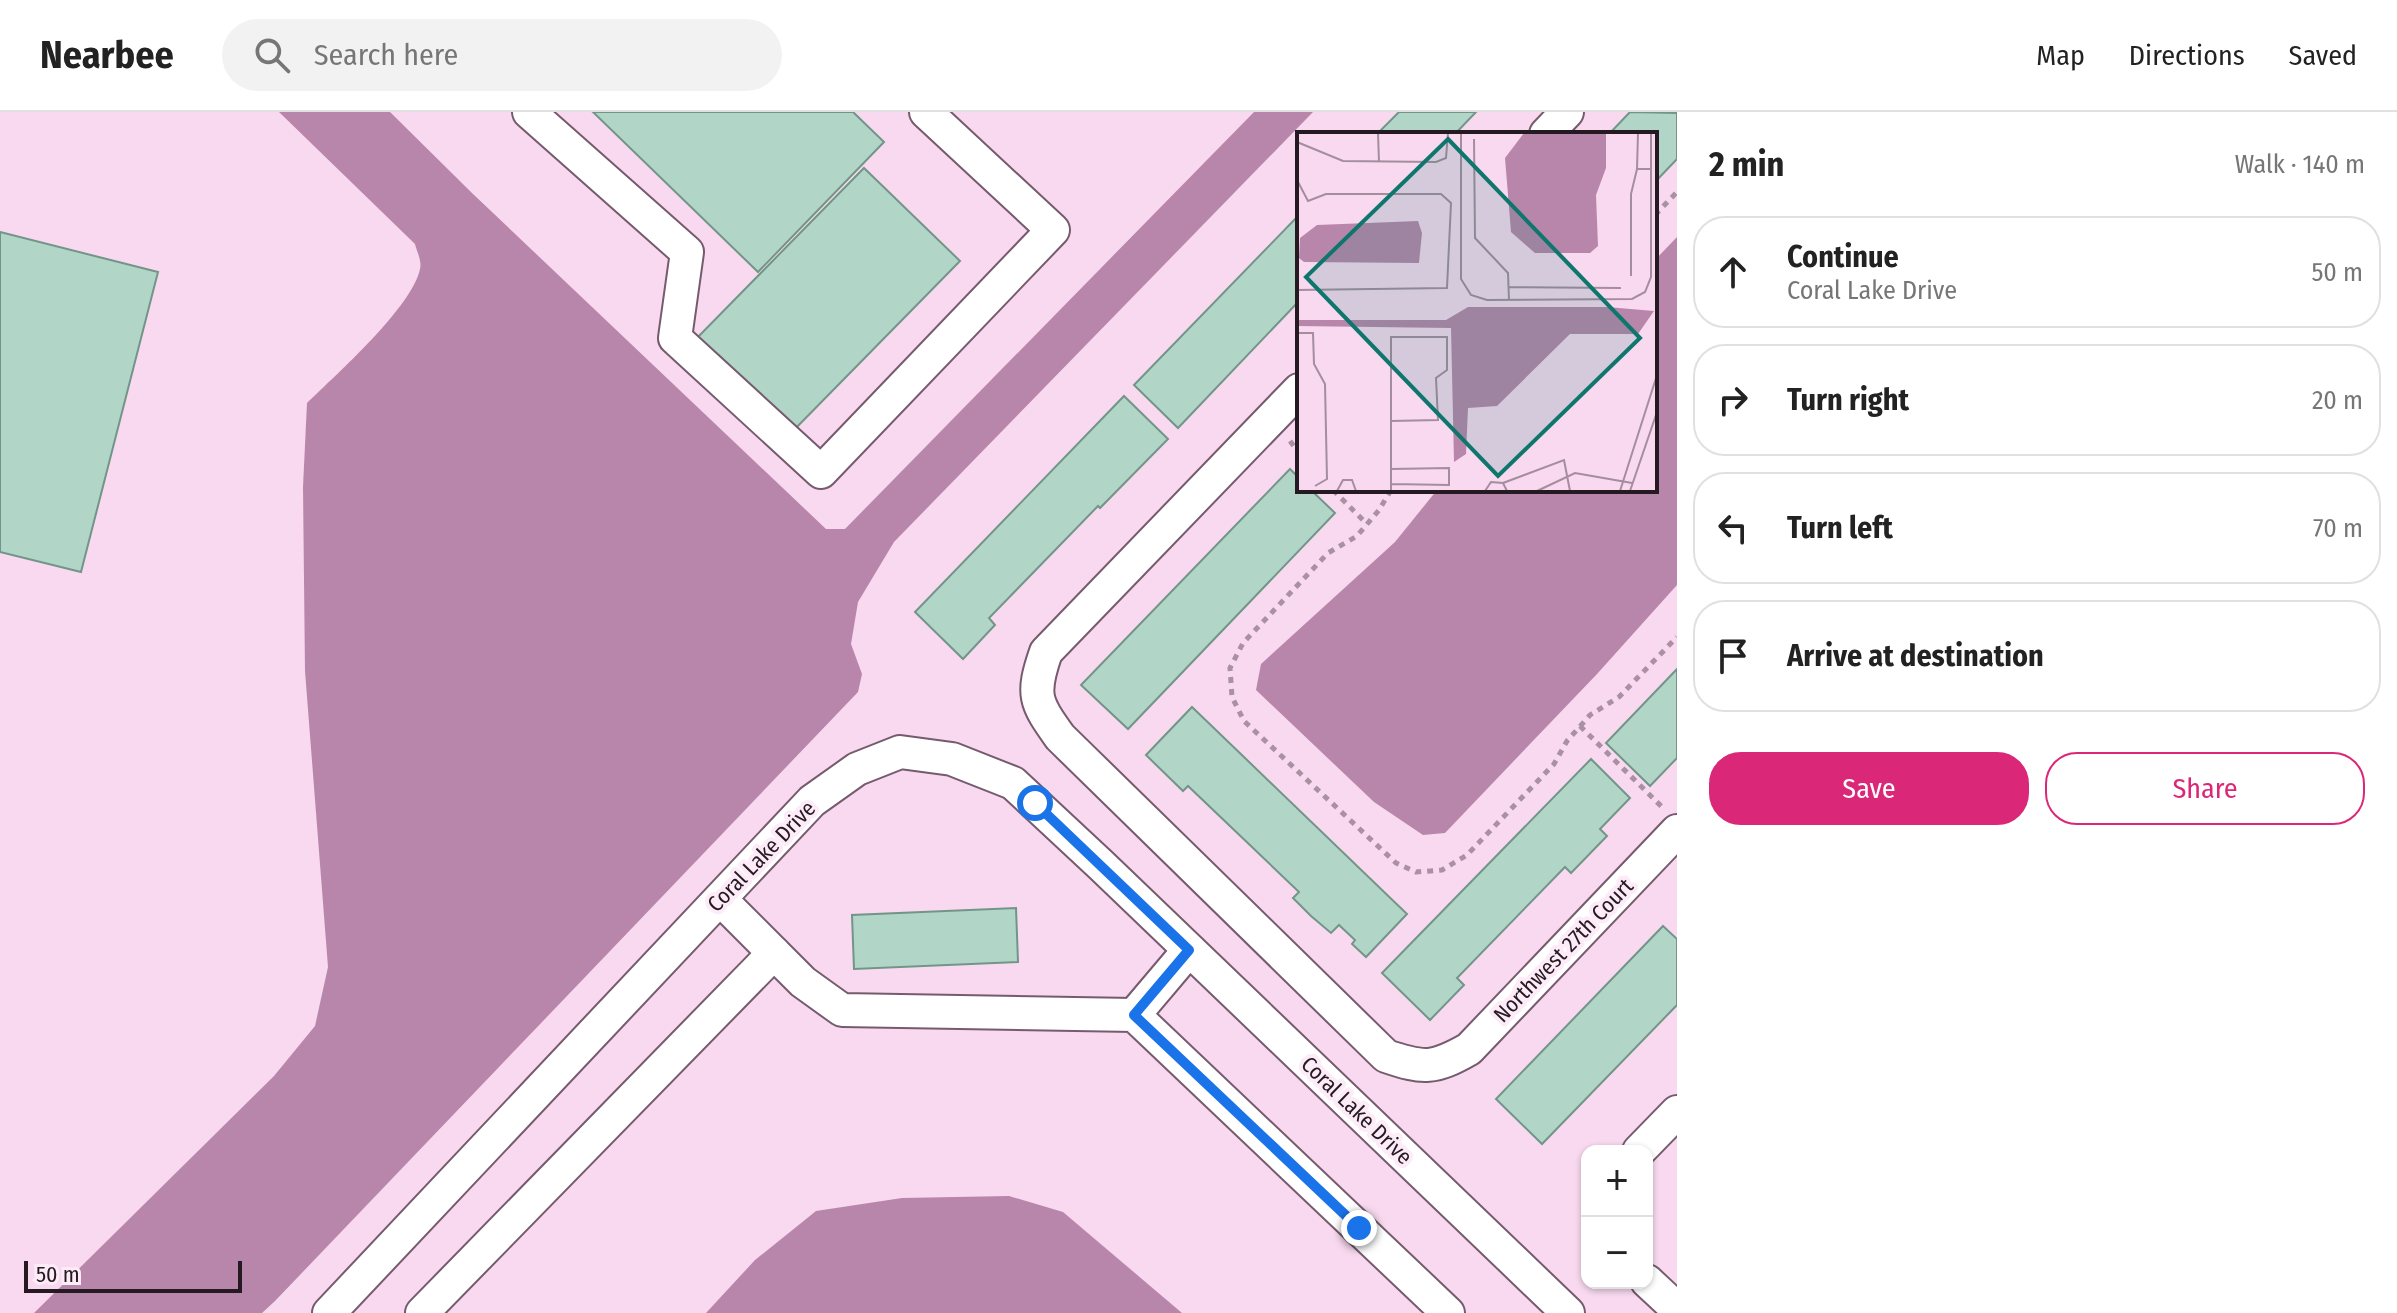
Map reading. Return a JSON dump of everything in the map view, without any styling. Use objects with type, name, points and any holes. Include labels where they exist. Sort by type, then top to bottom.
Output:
[{"type":"street","points":[[529,112],[687,252],[675,338],[821,472],[1053,230],[926,112]]},
{"type":"street","points":[[1548,132],[1567,112]]},
{"type":"street","name":"Northwest 27th Court","points":[[1297,392],[1046,652],[1036,680],[1040,709],[1060,737],[1386,1056],[1416,1066],[1444,1063],[1469,1049],[1672,821]]},
{"type":"street","name":"Coral Lake Drive","points":[[329,1313],[812,801],[857,769],[900,752],[952,759],[1013,783],[1568,1313]]},
{"type":"street","points":[[720,899],[803,982],[842,1010],[1134,1015],[1448,1313]]},
{"type":"street","points":[[1134,1015],[1189,950]]},
{"type":"street","points":[[422,1313],[774,953]]},
{"type":"street","points":[[1645,1145],[1677,1112]]},
{"type":"street","points":[[1653,1287],[1677,1309]]},
{"type":"path","points":[[1657,213],[1677,192]]},
{"type":"path","points":[[1335,492],[1367,524]]},
{"type":"path","points":[[1390,492],[1357,536],[1328,553],[1243,643],[1230,668],[1232,697],[1244,721],[1396,863],[1416,872],[1442,870],[1467,855],[1554,764],[1567,741],[1590,715],[1619,697],[1677,637]]},
{"type":"path","points":[[1580,726],[1672,821]]},
{"type":"shaded area","points":[[279,112],[390,112],[826,529],[845,529],[1254,112],[1313,112],[894,542],[858,602],[851,644],[862,674],[858,692],[275,1301],[262,1313],[34,1313],[274,1076],[315,1026],[328,967],[305,671],[303,487],[307,403],[389,320],[414,284],[420,263],[415,244]]},
{"type":"shaded area","points":[[1677,237],[1677,585],[1445,833],[1423,835],[1374,802],[1256,690],[1261,664],[1395,542],[1435,492],[1657,492],[1657,258]]},
{"type":"shaded area","points":[[1009,1196],[1063,1212],[1182,1313],[706,1313],[755,1260],[816,1211],[902,1198]]},
{"type":"building","points":[[593,112],[853,112],[884,142],[758,272]]},
{"type":"building","points":[[1399,112],[1476,112],[1457,132],[1379,132]]},
{"type":"building","points":[[1630,112],[1677,113],[1677,159],[1657,180],[1657,132],[1611,132]]},
{"type":"building","points":[[864,168],[960,261],[788,436],[693,342]]},
{"type":"building","points":[[1297,217],[1297,303],[1178,428],[1134,385]]},
{"type":"building","points":[[0,232],[158,272],[81,572],[0,552]]},
{"type":"building","points":[[1124,396],[1168,439],[989,618],[995,625],[963,659],[915,612]]},
{"type":"building","points":[[1290,469],[1297,476],[1297,492],[1313,492],[1335,513],[1128,729],[1081,685]]},
{"type":"building","points":[[1677,669],[1677,758],[1650,786],[1606,743]]},
{"type":"building","points":[[1192,707],[1407,914],[1366,957],[1352,944],[1355,940],[1339,925],[1331,933],[1311,916],[1293,898],[1299,892],[1188,786],[1183,791],[1146,755]]},
{"type":"building","points":[[1591,759],[1630,798],[1600,829],[1607,836],[1571,873],[1565,867],[1457,978],[1464,985],[1430,1020],[1382,973]]},
{"type":"building","points":[[1016,908],[1018,962],[854,969],[852,915]]},
{"type":"building","points":[[1663,926],[1677,939],[1677,1005],[1542,1144],[1496,1099]]},
{"type":"route","points":[[1035,803],[1189,950],[1134,1015],[1359,1228]]}]
